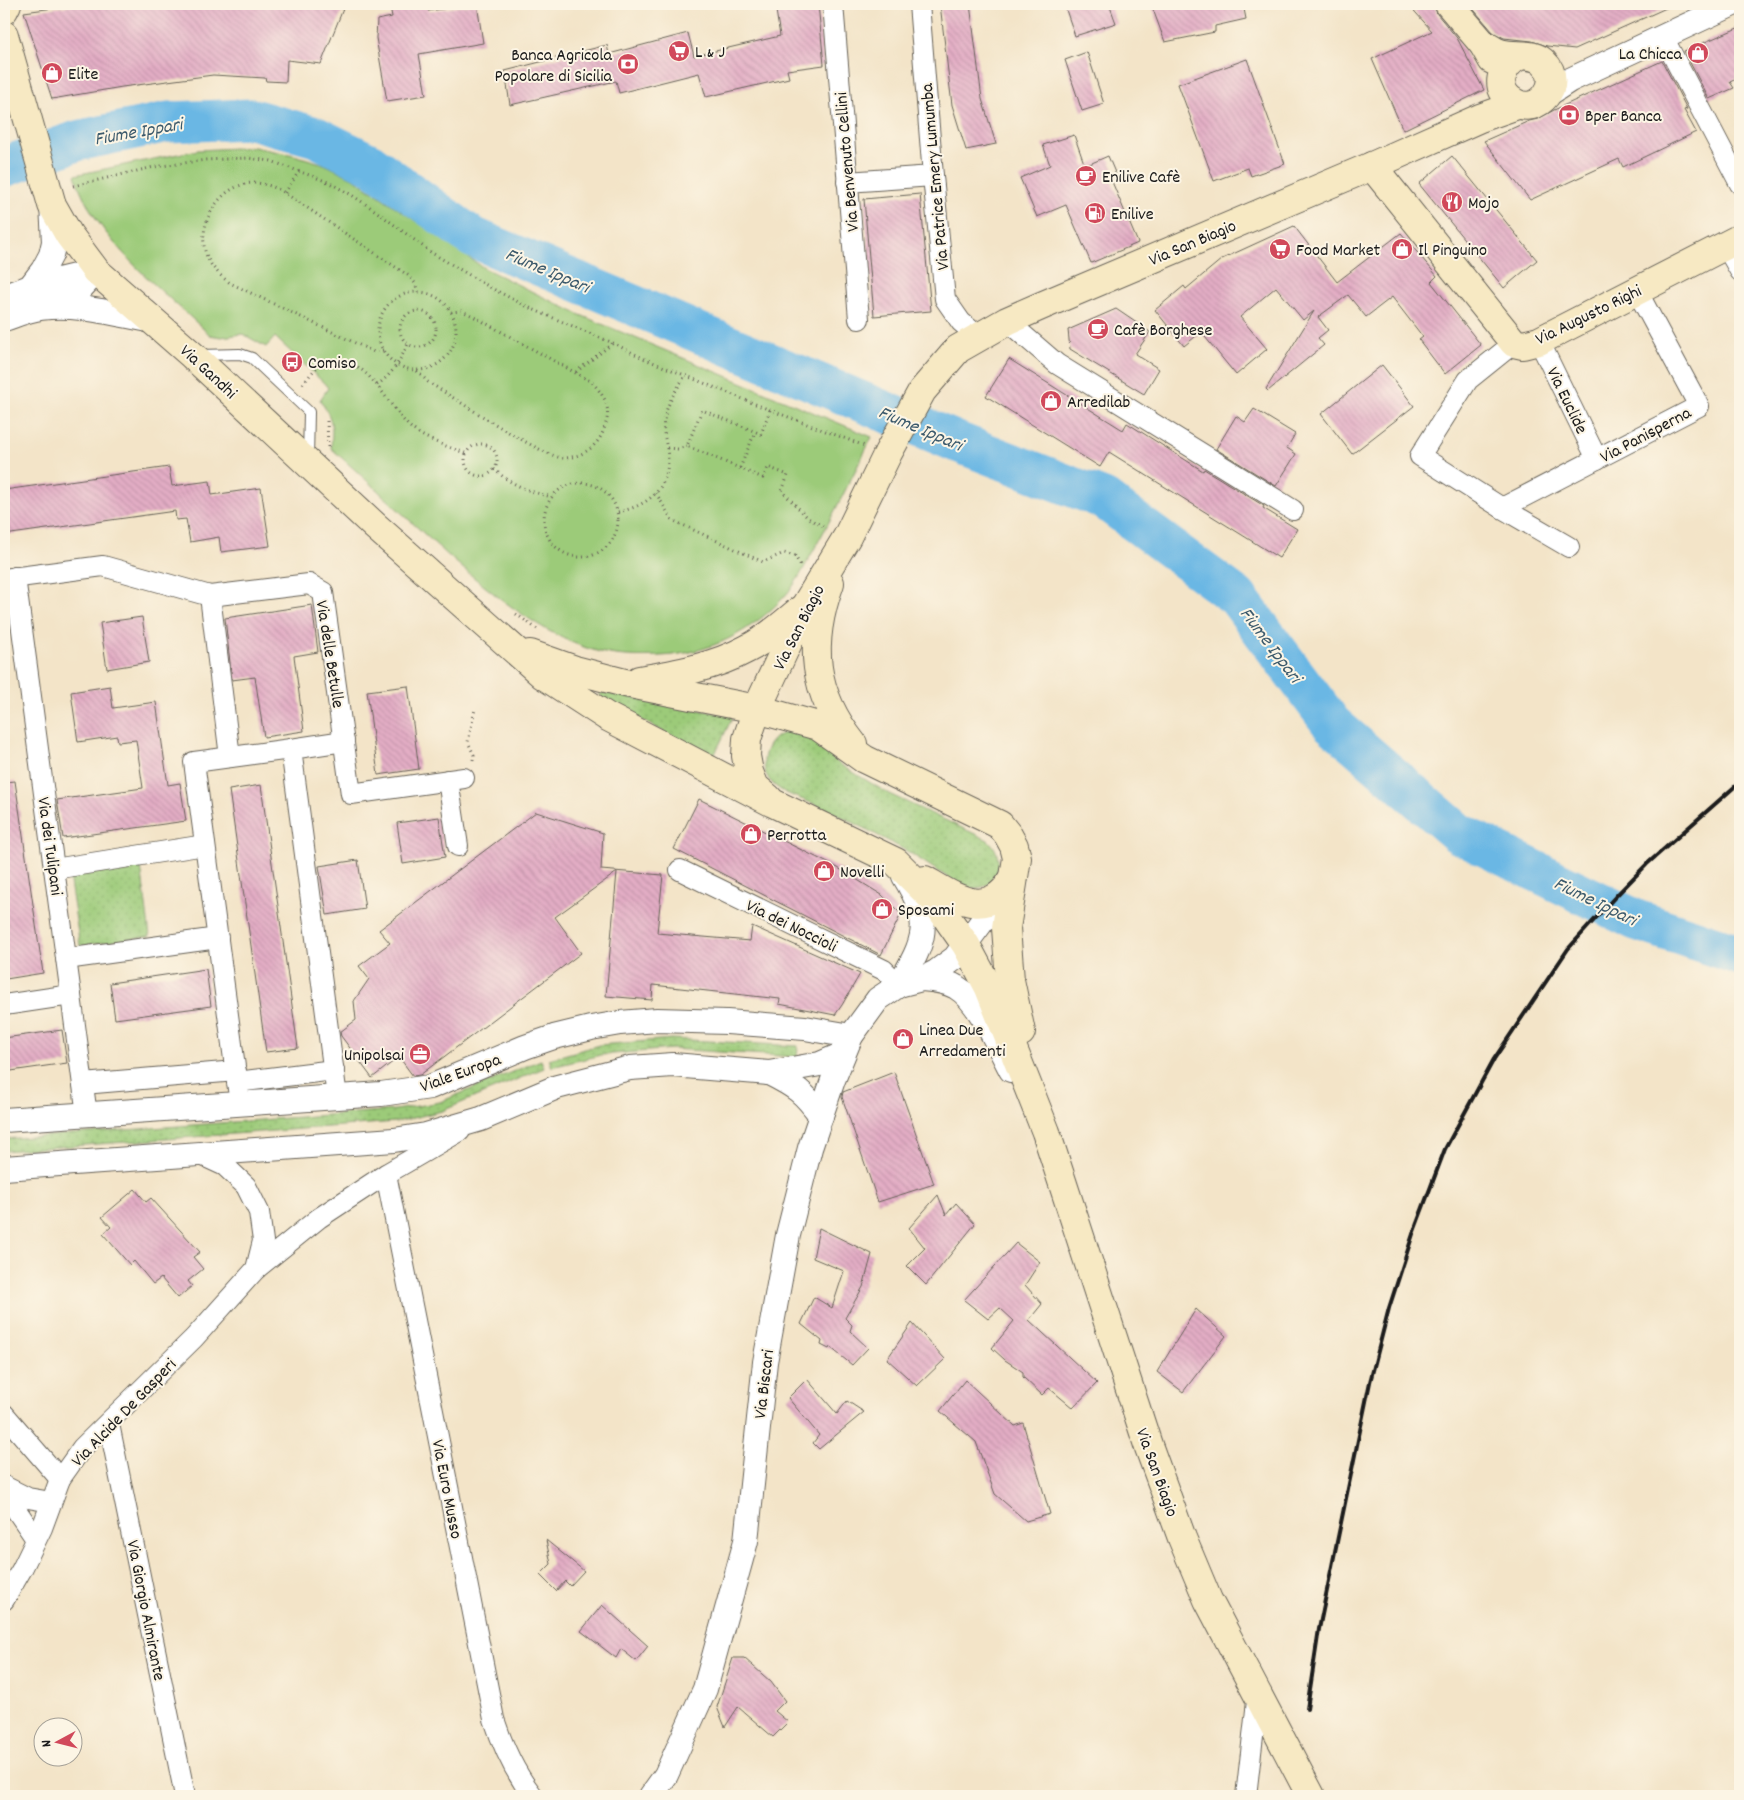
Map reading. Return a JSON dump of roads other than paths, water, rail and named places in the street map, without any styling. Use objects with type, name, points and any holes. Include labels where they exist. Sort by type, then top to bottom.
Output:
[{"type":"main road","points":[[4,10],[7,4]]},
{"type":"main road","points":[[1449,4],[1483,44],[1517,77]]},
{"type":"main road","name":"Via Gandhi","points":[[5,42],[31,130],[57,192],[69,235],[96,271],[192,355],[318,459],[382,532],[542,675],[606,716],[773,803],[896,862]]},
{"type":"main road","name":"Via San Biagio","points":[[1517,77],[1526,106],[1541,102],[1547,95]]},
{"type":"main road","name":"Via San Biagio","points":[[773,803],[755,787],[749,772],[746,756],[748,739],[758,709],[839,534],[880,451],[922,391],[958,349],[1040,306],[1372,166],[1480,118],[1517,77]]},
{"type":"main road","name":"Via Euclide","points":[[1372,166],[1527,342]]},
{"type":"main road","name":"Via Augusto Righi","points":[[1527,342],[1637,291],[1733,242]]},
{"type":"main road","points":[[839,534],[823,604],[817,655],[820,682],[829,706],[841,729],[864,759]]},
{"type":"main road","points":[[625,683],[663,676],[728,658],[771,634],[806,606]]},
{"type":"main road","points":[[509,646],[576,670],[625,683],[758,709],[818,726],[864,759],[1000,825],[1014,846],[1017,858],[1010,883],[1006,928],[1010,980],[1016,1014],[1046,1132]]},
{"type":"main road","points":[[896,862],[955,898],[969,902],[979,903],[995,898],[1010,883]]},
{"type":"main road","points":[[896,862],[935,900],[966,946],[989,988],[1046,1132]]},
{"type":"main road","name":"Via San Biagio","points":[[1046,1132],[1148,1444],[1182,1538],[1208,1600],[1311,1796]]},
{"type":"street","name":"Via Benvenuto Cellini","points":[[833,4],[859,319]]},
{"type":"street","name":"Via Patrice Emery Lumumba","points":[[919,4],[933,176],[946,299],[961,322],[979,337]]},
{"type":"street","points":[[1547,95],[1570,80],[1733,4]]},
{"type":"street","points":[[1663,37],[1740,184]]},
{"type":"street","points":[[1517,77],[1570,68],[1596,68]]},
{"type":"street","points":[[847,182],[933,176]]},
{"type":"street","points":[[30,287],[43,270],[51,255],[54,242],[57,192]]},
{"type":"street","points":[[1733,242],[1740,271]]},
{"type":"street","points":[[4,296],[30,287],[96,271]]},
{"type":"street","points":[[4,319],[68,300],[78,293],[96,271]]},
{"type":"street","name":"Via Panisperna","points":[[1502,508],[1699,406],[1637,291]]},
{"type":"street","points":[[40,308],[84,308],[155,321]]},
{"type":"street","points":[[1007,322],[1057,364],[1293,510]]},
{"type":"street","name":"Via Augusto Righi","points":[[1502,508],[1420,456],[1468,380],[1527,342]]},
{"type":"street","name":"Via Euclide","points":[[1527,342],[1597,459]]},
{"type":"street","points":[[1502,508],[1569,547]]},
{"type":"street","name":"Via delle Betulle","points":[[10,578],[103,566],[210,596],[309,584],[323,592],[352,794],[461,774],[458,846]]},
{"type":"street","name":"Via dei Tulipani","points":[[10,578],[54,869],[87,1115]]},
{"type":"street","points":[[210,596],[230,757]]},
{"type":"street","points":[[238,1086],[194,762],[344,741]]},
{"type":"street","points":[[291,748],[337,1097]]},
{"type":"street","points":[[54,869],[205,845]]},
{"type":"street","points":[[896,862],[915,894],[923,915],[923,935],[918,954],[899,985]]},
{"type":"street","name":"Via dei Noccioli","points":[[680,870],[884,970],[899,985]]},
{"type":"street","points":[[899,985],[922,979],[936,972],[955,958],[966,946],[1010,883]]},
{"type":"street","points":[[66,959],[218,938]]},
{"type":"street","points":[[922,979],[940,980],[955,986],[972,999],[1046,1132]]},
{"type":"street","name":"Via Biscari","points":[[651,1796],[666,1775],[705,1689],[746,1541],[765,1362],[790,1226],[810,1148],[832,1080],[847,1045],[878,999],[899,985]]},
{"type":"street","points":[[4,1005],[71,995]]},
{"type":"street","name":"Viale Europa","points":[[4,1120],[87,1115],[238,1086],[337,1097],[381,1094],[430,1086],[554,1037],[620,1023],[657,1020],[726,1022],[806,1028],[847,1045]]},
{"type":"street","points":[[4,1168],[394,1140],[426,1135],[481,1119],[557,1087],[630,1068],[673,1065],[769,1074],[820,1064],[847,1045]]},
{"type":"street","points":[[83,1084],[238,1086],[334,1070]]},
{"type":"street","points":[[769,1074],[790,1084],[809,1098],[821,1116]]},
{"type":"street","name":"Via Alcide De Gasperi","points":[[4,1600],[36,1540],[60,1479],[82,1448],[109,1424],[194,1338],[256,1269],[319,1218],[386,1174],[481,1119]]},
{"type":"street","points":[[199,1154],[225,1166],[246,1186],[259,1212],[263,1241],[256,1269]]},
{"type":"street","name":"Via Euro Musso","points":[[386,1174],[494,1719],[503,1747],[533,1796]]},
{"type":"street","points":[[4,1414],[60,1479]]},
{"type":"street","name":"Via Giorgio Almirante","points":[[109,1424],[185,1796]]},
{"type":"street","points":[[4,1486],[28,1498],[51,1502]]},
{"type":"street","points":[[4,1492],[36,1540]]},
{"type":"street","points":[[1246,1796],[1258,1693]]},
{"type":"lane","points":[[192,355],[240,354],[252,358],[309,412],[318,459]]},
{"type":"waterway","name":"Fiume Ippari","points":[[4,167],[77,141],[168,122],[252,119],[316,137],[371,164],[472,237],[957,442],[1104,499],[1237,597],[1332,724],[1458,833],[1636,920],[1740,955]]},
{"type":"railway","points":[[1307,1709],[1319,1629],[1370,1382],[1389,1308],[1413,1234],[1445,1149],[1494,1059],[1568,949],[1647,864],[1740,782]]},
{"type":"place","name":"L & J","points":[[679,51]]},
{"type":"place","name":"La Chicca","points":[[1698,53]]},
{"type":"place","name":"Banca Agricola Popolare di Sicilia","points":[[628,64]]},
{"type":"place","name":"Elite","points":[[52,73]]},
{"type":"place","name":"Bper Banca","points":[[1569,115]]},
{"type":"place","name":"Enilive Cafè","points":[[1086,176]]},
{"type":"place","name":"Mojo","points":[[1452,202]]},
{"type":"place","name":"Enilive","points":[[1095,213]]},
{"type":"place","name":"Food Market","points":[[1280,249]]},
{"type":"place","name":"Il Pinguino","points":[[1402,249]]},
{"type":"place","name":"Cafè Borghese","points":[[1098,329]]},
{"type":"place","name":"Comiso","points":[[292,362]]},
{"type":"place","name":"Arredilab","points":[[1051,401]]},
{"type":"place","name":"Perrotta","points":[[751,834]]},
{"type":"place","name":"Novelli","points":[[824,871]]},
{"type":"place","name":"Sposami","points":[[882,909]]},
{"type":"place","name":"Linea Due Arredamenti","points":[[903,1039]]},
{"type":"place","name":"Unipolsai","points":[[420,1054]]}]
